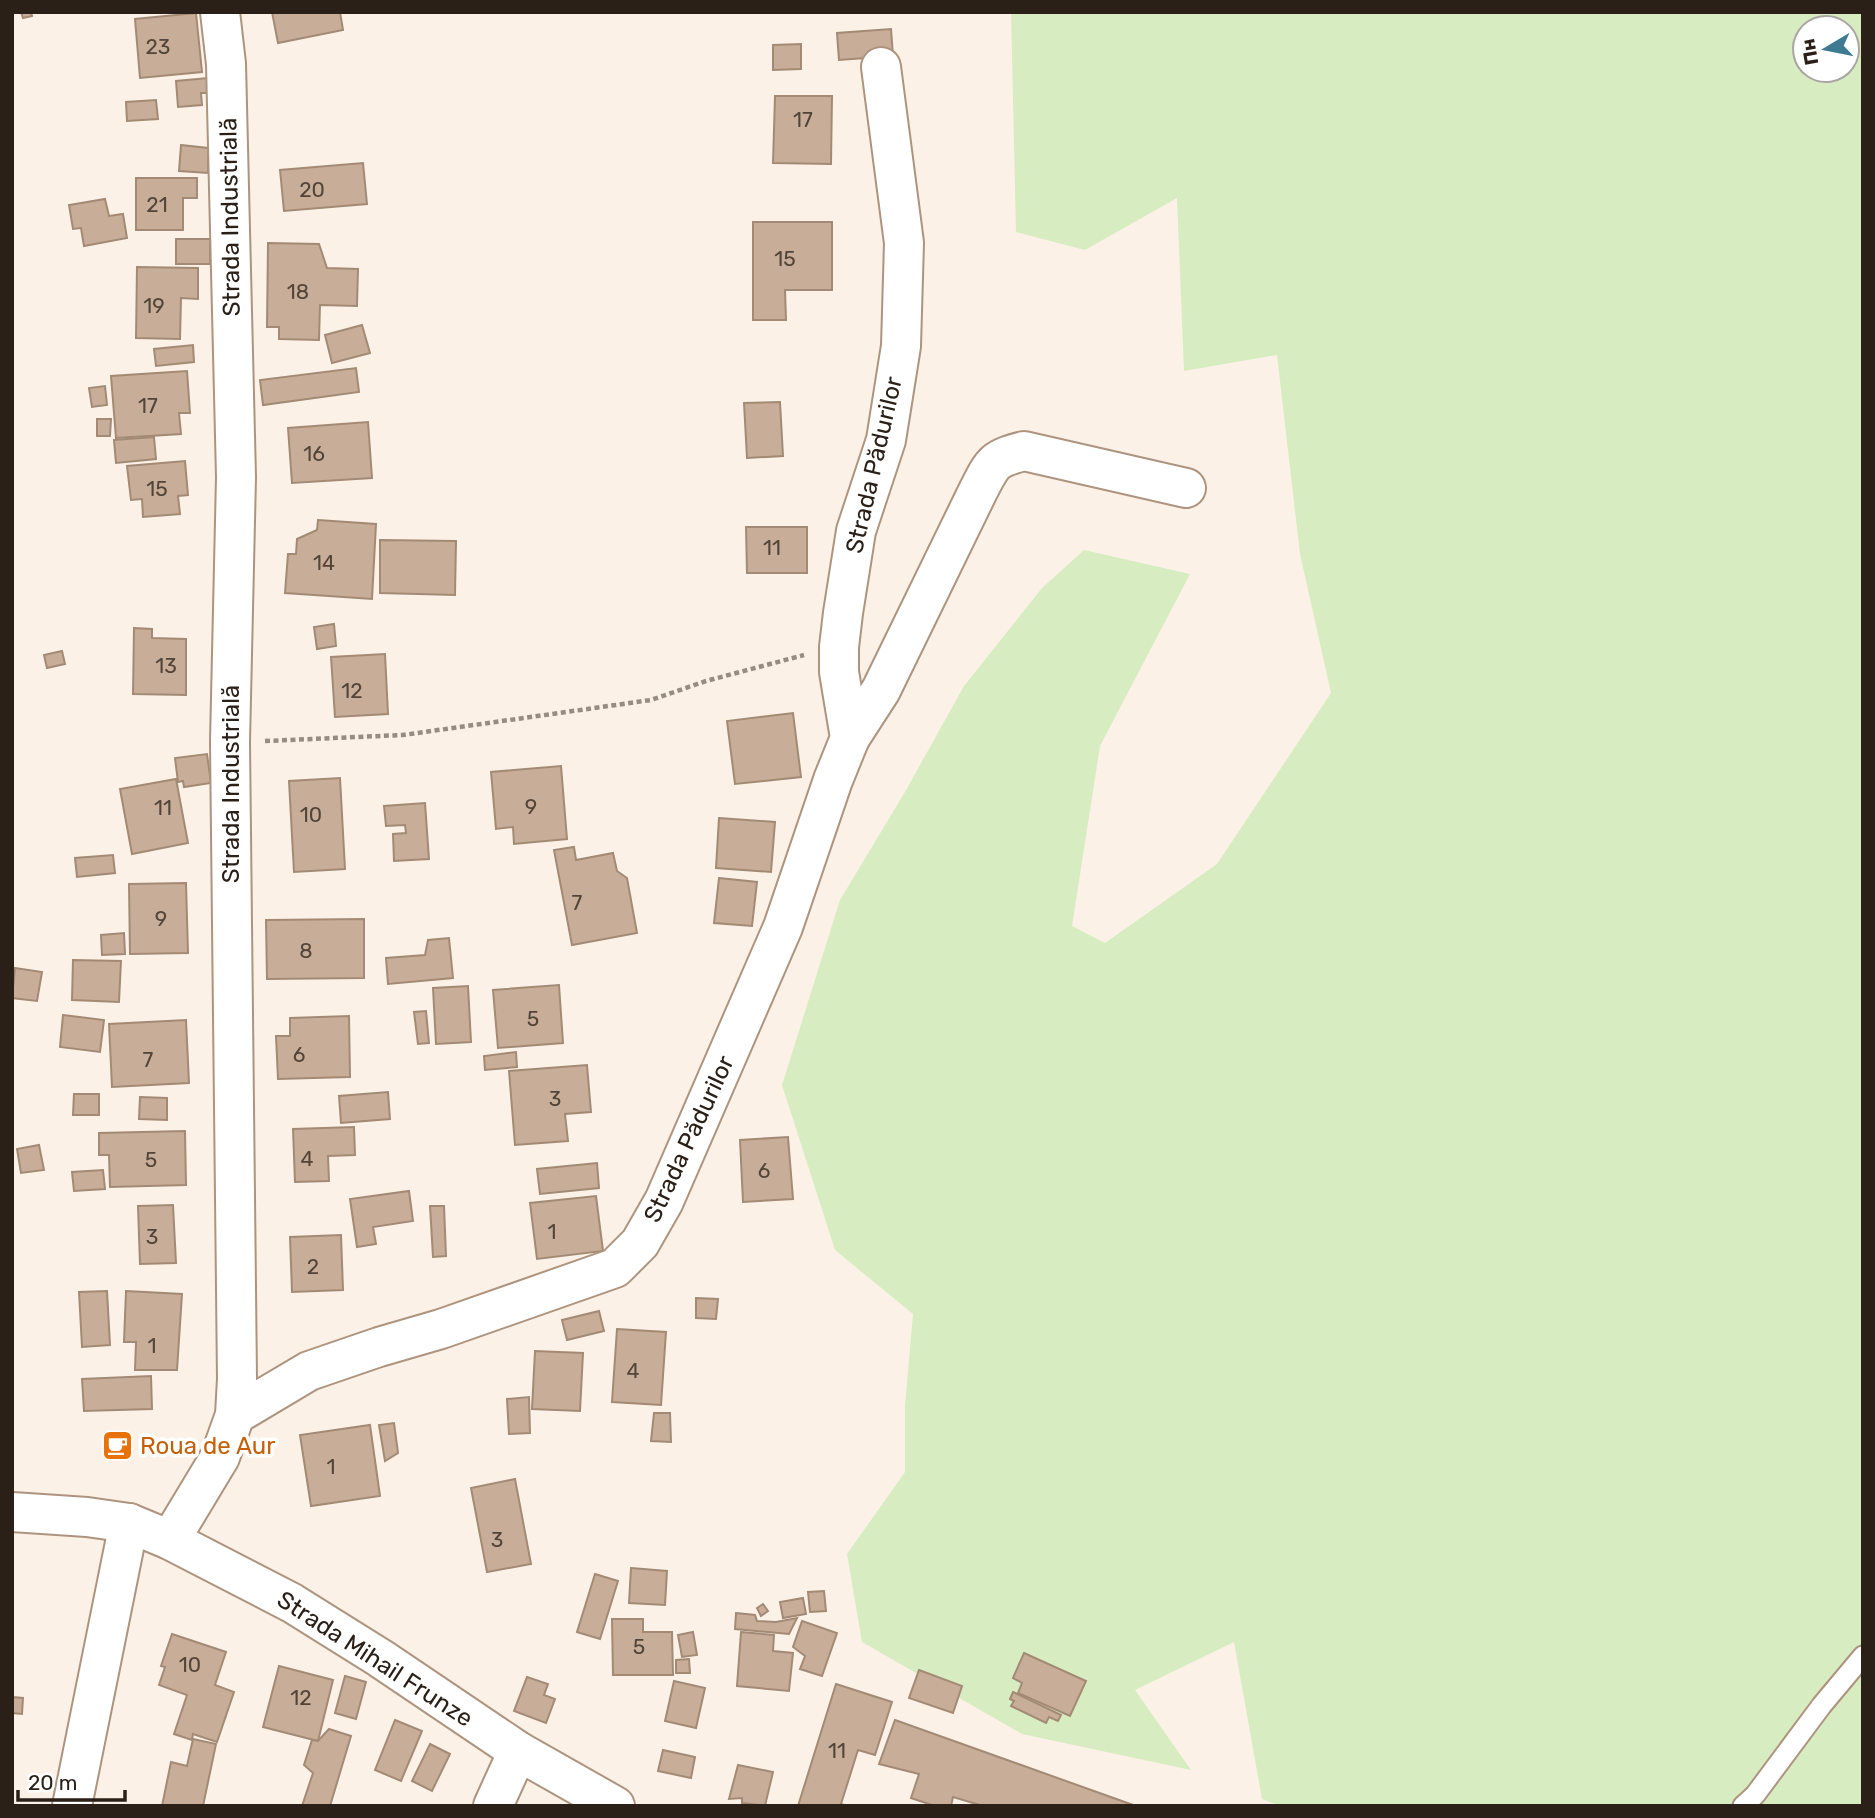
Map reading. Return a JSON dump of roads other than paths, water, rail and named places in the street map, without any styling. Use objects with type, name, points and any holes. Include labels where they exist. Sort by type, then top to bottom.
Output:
[{"type":"street","name":"Strada Industrială","points":[[170,1540],[220,1457],[235,1415],[237,1292],[230,742],[235,463],[226,64],[220,12]]},
{"type":"street","name":"Strada Pădurilor","points":[[850,738],[839,672],[839,647],[856,531],[886,440],[901,346],[904,243],[881,67]]},
{"type":"street","name":"Strada Pădurilor","points":[[235,1415],[309,1371],[441,1329],[615,1268],[640,1243],[664,1202],[783,927],[850,738],[881,690],[989,471],[1000,458],[1024,451],[1186,488]]},
{"type":"street","name":"Strada Mihail Frunze","points":[[12,1512],[88,1517],[129,1523],[170,1540],[292,1603],[380,1658],[518,1751],[615,1806]]},
{"type":"street","points":[[72,1806],[129,1523]]},
{"type":"street","points":[[493,1806],[518,1751]]},
{"type":"lane","points":[[1743,1806],[1755,1795],[1822,1705],[1863,1656]]},
{"type":"place","name":"Roua de Aur","points":[[117,1446]]}]
